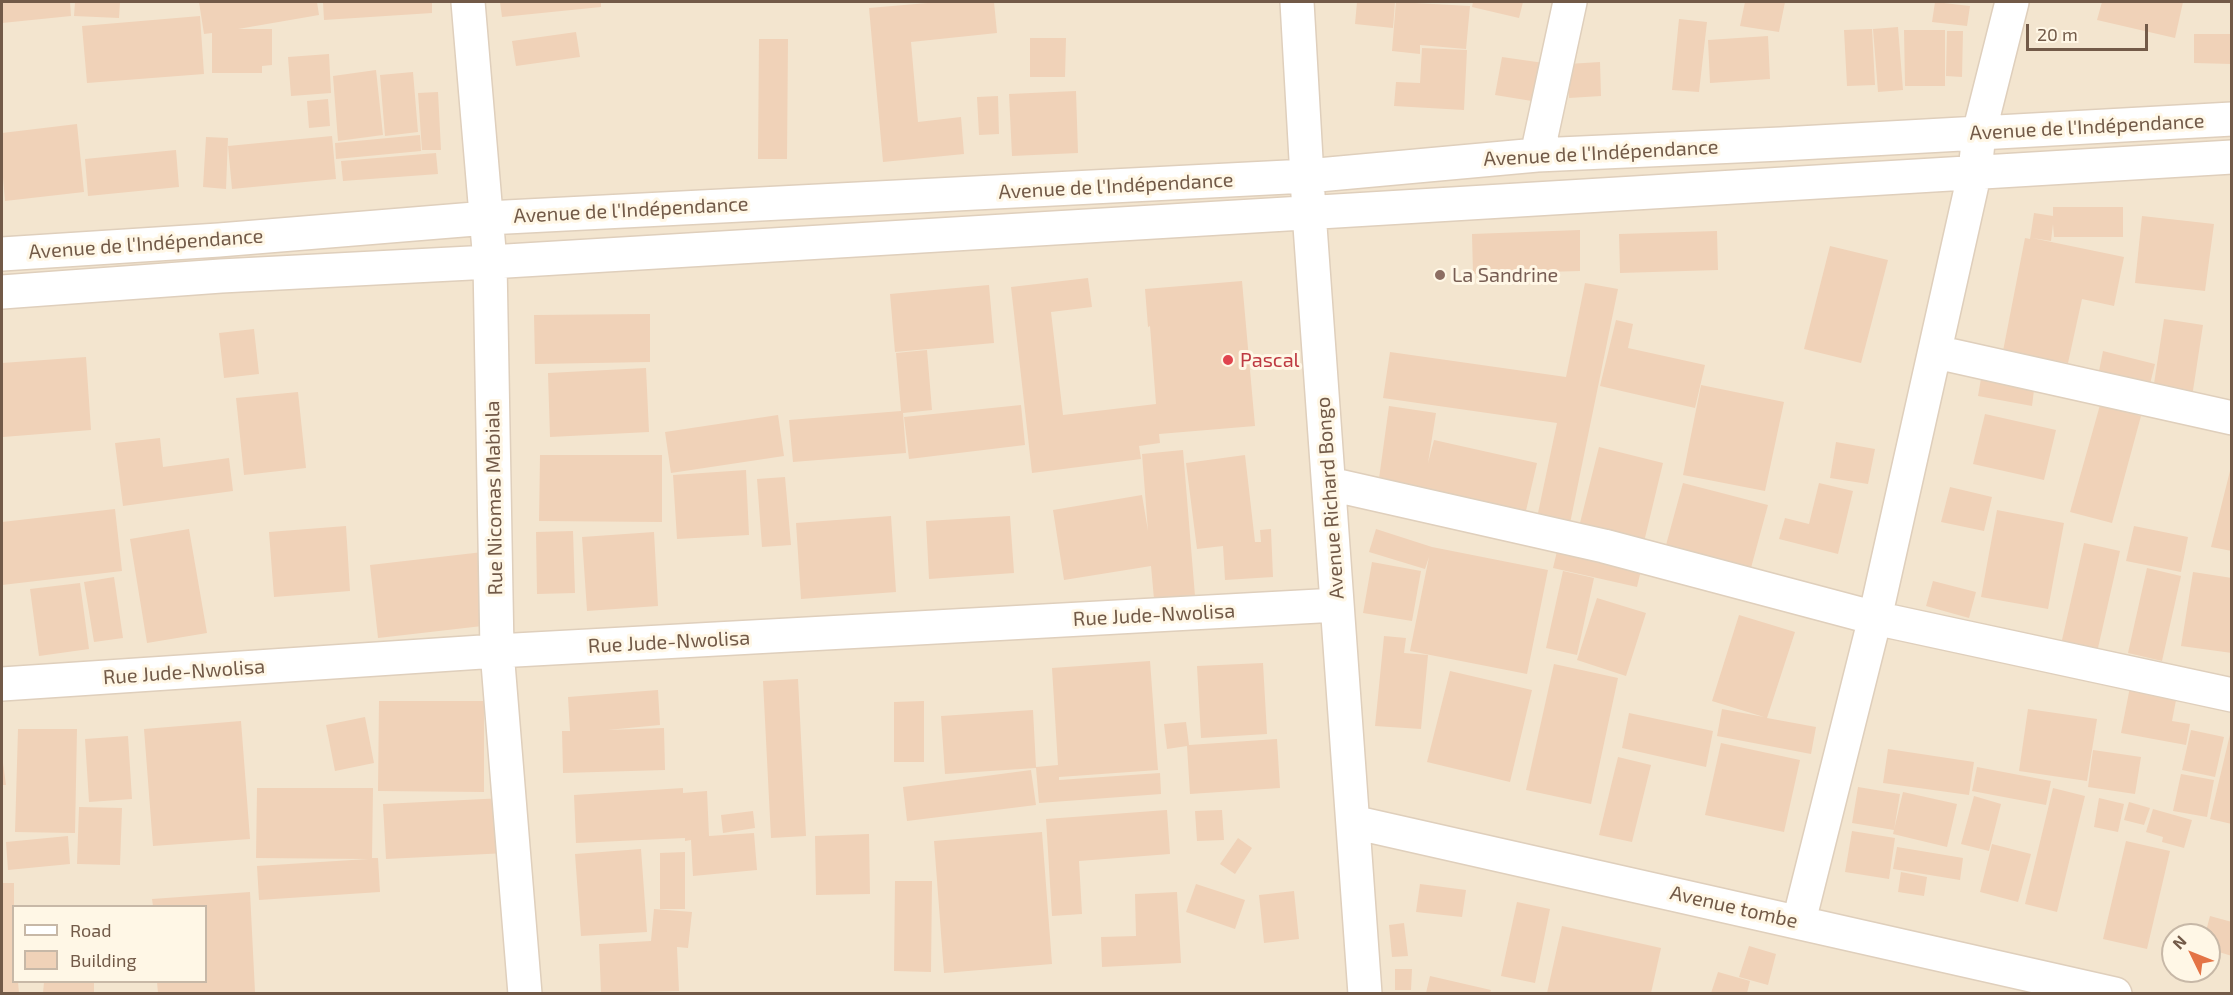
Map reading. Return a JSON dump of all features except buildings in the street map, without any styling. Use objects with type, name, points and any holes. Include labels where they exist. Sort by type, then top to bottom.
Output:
[{"type":"street","name":"Rue Nicomas Mabiala","points":[[468,2],[490,262],[497,651],[525,993]]},
{"type":"street","name":"Avenue Richard Bongo","points":[[1297,2],[1309,212],[1365,993]]},
{"type":"street","points":[[1536,154],[1570,2]]},
{"type":"street","points":[[1799,921],[1875,618],[1975,171],[1978,133],[2012,2]]},
{"type":"street","name":"Avenue de l'Indépendance","points":[[2,254],[219,240],[487,218],[1307,176],[1536,154],[2232,119]]},
{"type":"street","name":"Avenue de l'Indépendance","points":[[2,292],[221,276],[490,262],[2232,157]]},
{"type":"street","points":[[1936,352],[2232,418]]},
{"type":"street","points":[[1330,484],[1604,546],[1875,618],[2232,695]]},
{"type":"street","name":"Rue Jude-Nwolisa","points":[[2,684],[497,651],[1337,605]]},
{"type":"street","name":"Avenue tombe","points":[[1353,822],[2115,993]]},
{"type":"shaded area","points":[[2,2],[2231,2],[2231,993],[2,994]]},
{"type":"place","name":"La Sandrine","points":[[1440,275]]},
{"type":"place","name":"Pascal","points":[[1228,360]]}]
